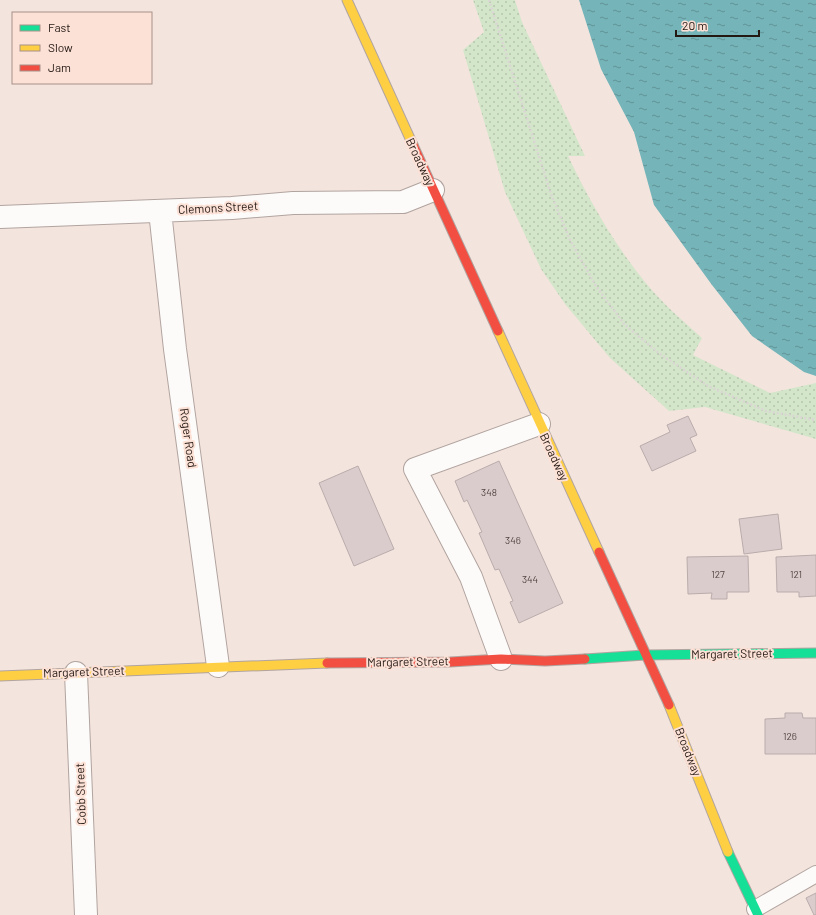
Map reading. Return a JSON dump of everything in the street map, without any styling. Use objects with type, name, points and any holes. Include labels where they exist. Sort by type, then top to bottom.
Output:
[{"type":"main road","name":"Broadway","points":[[347,0],[672,713],[734,866],[757,912]]},
{"type":"main road","name":"Margaret Street","points":[[0,676],[218,666],[450,662],[501,659],[545,661],[645,655],[816,653]]},
{"type":"street","name":"Clemons Street","points":[[0,217],[160,211],[293,203],[402,202],[433,190]]},
{"type":"street","name":"Roger Road","points":[[160,211],[175,350],[218,666]]},
{"type":"street","points":[[501,659],[471,577],[416,470],[539,424]]},
{"type":"street","name":"Cobb Street","points":[[76,673],[86,915]]},
{"type":"lane","points":[[757,912],[816,874]]},
{"type":"path","points":[[489,0],[551,194],[567,234],[596,286],[621,319],[660,354],[708,386],[766,411],[816,420]]},
{"type":"green space","points":[[473,0],[515,0],[522,22],[585,156],[568,156],[576,172],[593,205],[613,237],[645,282],[672,311],[702,338],[693,355],[770,393],[816,383],[816,439],[705,407],[669,411],[610,358],[565,304],[541,269],[505,192],[463,50],[484,32]]},
{"type":"water","points":[[579,0],[816,0],[816,376],[804,372],[752,336],[712,285],[654,205],[634,132],[601,69]]},
{"type":"building","points":[[688,416],[697,435],[690,438],[696,451],[652,471],[640,446],[670,432],[667,425]]},
{"type":"building","points":[[499,461],[563,603],[519,623],[510,602],[513,601],[499,569],[495,570],[479,533],[482,532],[467,500],[464,502],[455,481]]},
{"type":"building","points":[[358,466],[394,549],[354,566],[319,483]]},
{"type":"building","points":[[778,514],[782,549],[744,554],[739,519]]},
{"type":"building","points":[[816,555],[816,596],[799,597],[799,592],[777,592],[776,557]]},
{"type":"building","points":[[748,556],[749,592],[727,592],[727,599],[711,599],[712,593],[688,594],[687,557]]},
{"type":"building","points":[[785,713],[802,713],[803,718],[816,718],[816,754],[765,754],[765,719],[785,718]]},
{"type":"building","points":[[816,893],[816,915],[814,915],[806,898]]},
{"type":"traffic: fast","points":[[585,659],[645,655],[816,653]]},
{"type":"traffic: fast","points":[[728,852],[758,915]]},
{"type":"traffic: slow","points":[[347,0],[413,145]]},
{"type":"traffic: slow","points":[[498,331],[599,552]]},
{"type":"traffic: slow","points":[[0,676],[327,663]]},
{"type":"traffic: slow","points":[[669,705],[728,852]]},
{"type":"traffic: jam","points":[[413,145],[498,331]]},
{"type":"traffic: jam","points":[[599,552],[669,705]]},
{"type":"traffic: jam","points":[[327,663],[450,662],[501,659],[545,661],[585,659]]}]
